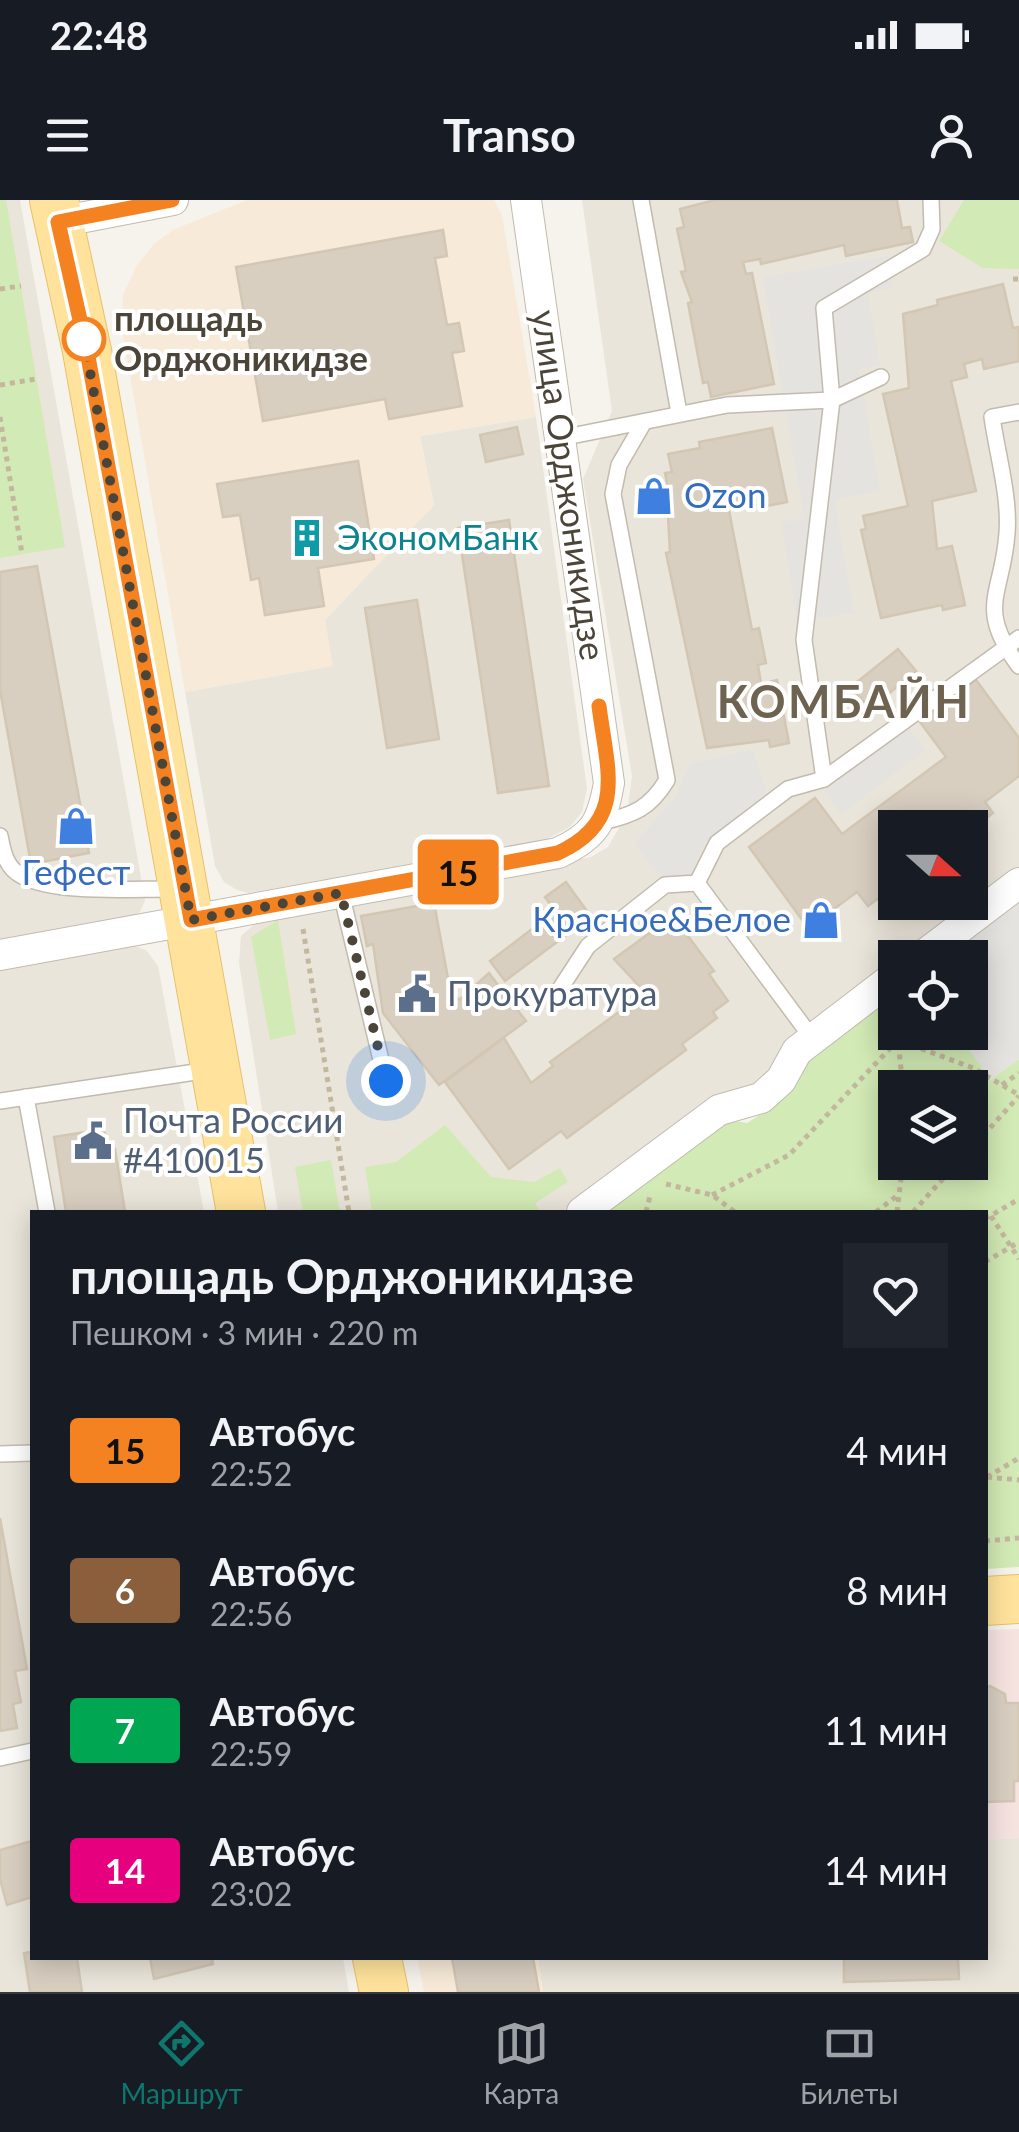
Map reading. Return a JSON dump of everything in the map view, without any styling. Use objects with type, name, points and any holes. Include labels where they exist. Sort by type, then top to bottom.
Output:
[{"type":"main road","points":[[56,211],[87,351],[242,1210]]},
{"type":"main road","points":[[988,1601],[1019,1599]]},
{"type":"main road","points":[[377,1960],[384,1992]]},
{"type":"street","points":[[56,211],[172,200]]},
{"type":"street","name":"улица Орджоникидзе","points":[[526,200],[610,783],[602,822]]},
{"type":"street","points":[[0,955],[188,905],[299,901],[558,853],[585,841],[602,822]]},
{"type":"street","points":[[944,940],[1019,883]]},
{"type":"street","points":[[585,1210],[719,1110],[761,1098],[812,1038],[878,989]]},
{"type":"lane","points":[[640,200],[679,413]]},
{"type":"lane","points":[[824,779],[804,640],[832,400],[824,308],[923,248],[932,230],[931,200]]},
{"type":"lane","points":[[562,438],[727,405],[832,400],[881,377]]},
{"type":"lane","points":[[1019,412],[992,417],[1008,532],[991,609],[1012,643],[1019,666]]},
{"type":"lane","points":[[602,822],[644,808],[667,780],[613,494],[619,465],[644,422]]},
{"type":"lane","points":[[697,883],[716,844],[788,789],[824,779],[1012,643]]},
{"type":"lane","points":[[0,836],[4,857],[18,875],[188,905]]},
{"type":"lane","points":[[554,998],[588,946],[664,885],[697,883]]},
{"type":"lane","points":[[697,883],[812,1038]]},
{"type":"lane","points":[[341,893],[386,1081]]},
{"type":"lane","points":[[0,1102],[216,1069]]},
{"type":"lane","points":[[26,1097],[46,1210]]},
{"type":"lane","points":[[0,1454],[30,1454]]},
{"type":"lane","points":[[0,1758],[30,1751]]},
{"type":"path","points":[[0,289],[21,286]]},
{"type":"path","points":[[0,385],[36,379]]},
{"type":"path","points":[[0,417],[22,554]]},
{"type":"path","points":[[299,901],[349,1210]]},
{"type":"path","points":[[871,1013],[878,1020]]},
{"type":"path","points":[[712,1195],[789,1155],[889,1050]]},
{"type":"path","points":[[924,1050],[972,1068],[1019,1096],[988,1130]]},
{"type":"path","points":[[1002,1085],[1019,1073]]},
{"type":"path","points":[[898,1210],[901,1180]]},
{"type":"path","points":[[915,1210],[942,1180]]},
{"type":"path","points":[[654,1182],[712,1195],[733,1210]]},
{"type":"path","points":[[878,1210],[898,1194]]},
{"type":"path","points":[[1019,1199],[988,1217],[1019,1259]]},
{"type":"path","points":[[988,1260],[1019,1242]]},
{"type":"path","points":[[988,1475],[1019,1458]]},
{"type":"path","points":[[988,1476],[1019,1480]]},
{"type":"path","points":[[988,1540],[1019,1538]]},
{"type":"shaded area","points":[[0,200],[20,200],[145,900],[139,914],[126,924],[0,947]]},
{"type":"shaded area","points":[[247,200],[494,200],[502,215],[536,417],[420,436],[434,505],[325,620],[333,666],[185,692],[122,329],[123,295],[137,265],[155,243],[175,229]]},
{"type":"shaded area","points":[[582,200],[1019,200],[1019,870],[988,893],[988,810],[878,810],[878,920],[951,920],[923,940],[878,940],[878,973],[787,1040],[769,1075],[752,1088],[706,1101],[565,1210],[278,1210],[239,963],[241,936],[257,922],[591,857],[608,847],[627,814],[632,776],[583,479],[612,411]]},
{"type":"shaded area","points":[[887,256],[893,288],[868,293],[880,365],[859,369],[880,491],[835,500],[854,613],[798,622],[781,522],[804,518],[763,277]]},
{"type":"shaded area","points":[[536,417],[587,789],[582,812],[570,827],[545,840],[249,893],[224,882],[215,866],[185,692],[332,666],[325,620],[434,505],[420,436]]},
{"type":"shaded area","points":[[908,728],[925,750],[842,814],[824,791]]},
{"type":"shaded area","points":[[753,750],[768,796],[705,842],[691,875],[660,878],[635,843],[676,796],[690,763]]},
{"type":"shaded area","points":[[1019,903],[1019,1059],[991,1080],[988,1070],[984,1070],[969,1050],[988,1050],[988,940],[969,940]]},
{"type":"shaded area","points":[[132,945],[146,950],[158,966],[204,1210],[30,1210],[30,1960],[343,1960],[349,1992],[0,1992],[0,969]]},
{"type":"shaded area","points":[[1019,1629],[1019,1838],[988,1840],[988,1630]]},
{"type":"shaded area","points":[[1019,1838],[1019,1992],[543,1992],[538,1960],[988,1960],[988,1840]]},
{"type":"shaded area","points":[[417,1960],[538,1960],[543,1992],[424,1992]]},
{"type":"green space","points":[[0,200],[6,200],[65,547],[0,558]]},
{"type":"green space","points":[[964,200],[1019,200],[1019,269],[983,268],[939,241]]},
{"type":"green space","points":[[278,920],[296,1034],[270,1040],[251,937]]},
{"type":"green space","points":[[878,1008],[878,1050],[970,1050],[984,1070],[878,1070],[878,1180],[988,1180],[988,1075],[991,1079],[1019,1059],[1019,1567],[988,1569],[988,1210],[606,1210],[723,1119],[747,1123],[770,1108],[800,1067]]},
{"type":"green space","points":[[445,1125],[491,1177],[534,1182],[560,1168],[568,1182],[535,1203],[539,1210],[372,1210],[365,1167],[396,1162]]},
{"type":"green space","points":[[331,1160],[340,1210],[303,1210],[295,1167]]},
{"type":"building","points":[[715,200],[897,200],[902,228],[910,227],[913,242],[846,256],[844,245],[761,264],[760,259],[743,262],[746,274],[752,273],[774,384],[711,397],[708,382],[703,383],[688,303],[692,302],[681,272],[686,271],[677,229],[684,227],[680,209]]},
{"type":"building","points":[[443,230],[447,256],[435,258],[447,325],[459,323],[464,351],[452,353],[462,406],[389,419],[385,399],[263,421],[236,267]]},
{"type":"building","points":[[1003,284],[1013,328],[1019,327],[1019,361],[984,369],[982,359],[964,364],[967,377],[951,381],[976,491],[932,501],[937,549],[952,546],[965,605],[943,610],[942,605],[881,618],[861,530],[866,529],[863,516],[908,506],[883,394],[909,388],[903,314],[938,305],[937,300]]},
{"type":"building","points":[[517,427],[523,454],[486,462],[480,435]]},
{"type":"building","points":[[772,428],[787,502],[751,509],[749,501],[728,505],[752,630],[759,628],[766,663],[758,665],[761,684],[777,680],[789,743],[770,747],[769,740],[707,748],[666,553],[670,552],[668,516],[673,515],[665,473],[672,472],[668,454],[700,448],[699,442]]},
{"type":"building","name":"ЭкономБанк","points":[[358,461],[374,559],[318,568],[324,606],[265,615],[259,578],[251,580],[240,515],[223,517],[217,484]]},
{"type":"building","points":[[509,520],[549,786],[498,793],[458,528]]},
{"type":"building","points":[[37,566],[89,853],[31,864],[0,690],[0,572]]},
{"type":"building","points":[[417,600],[439,739],[387,748],[365,608]]},
{"type":"building","points":[[898,649],[916,671],[870,709],[851,687]]},
{"type":"building","points":[[976,680],[1019,738],[1019,776],[985,802],[993,813],[988,817],[988,810],[878,810],[878,899],[868,906],[857,892],[808,928],[749,847],[815,798],[842,834],[946,757],[920,722]]},
{"type":"building","points":[[566,882],[592,918],[571,933],[545,897]]},
{"type":"building","name":"Прокуратура","points":[[434,903],[450,989],[459,1000],[489,973],[526,1021],[439,1085],[383,1013],[373,944],[367,946],[361,916]]},
{"type":"building","points":[[553,913],[569,933],[505,981],[490,961]]},
{"type":"building","points":[[673,916],[714,971],[709,974],[728,1001],[713,1012],[717,1018],[682,1044],[686,1050],[567,1138],[561,1131],[509,1169],[445,1082],[504,1038],[531,1083],[553,1066],[550,1062],[619,1012],[622,1016],[649,997],[614,959]]},
{"type":"building","points":[[104,1129],[108,1150],[115,1149],[125,1210],[66,1210],[54,1137]]},
{"type":"building","points":[[0,1518],[27,1669],[15,1671],[21,1702],[13,1704],[17,1728],[0,1731]]},
{"type":"building","points":[[988,1687],[1005,1694],[1006,1703],[1019,1703],[1019,1781],[1014,1781],[1014,1801],[988,1802]]},
{"type":"building","points":[[30,1842],[30,1898],[7,1905],[0,1879],[0,1850]]},
{"type":"building","points":[[30,1952],[30,1960],[77,1960],[82,1992],[30,1992],[24,1953]]},
{"type":"building","points":[[150,1960],[212,1960],[213,1964],[154,1979]]},
{"type":"building","points":[[452,1960],[533,1960],[539,1992],[458,1992]]},
{"type":"building","points":[[844,1960],[958,1960],[959,1979],[844,1982]]},
{"type":"bus line","name":"15","points":[[172,200],[58,222],[87,351],[191,920],[558,853],[585,841],[602,822],[610,783],[599,706]]},
{"type":"place","name":"площадь Орджоникидзе","points":[[84,339]]},
{"type":"place","name":"Ozon","points":[[654,496]]},
{"type":"place","name":"ЭкономБанк","points":[[307,538]]},
{"type":"place","name":"Гефест","points":[[76,826]]},
{"type":"place","name":"Красное&Белое","points":[[821,920]]},
{"type":"place","name":"Прокуратура","points":[[417,994]]},
{"type":"place","name":"Почта России #410015","points":[[93,1141]]},
{"type":"district","name":"КОМБАЙН","points":[[844,702]]},
{"type":"route","points":[[84,339],[191,920],[341,893],[344,919],[386,1081]]}]
